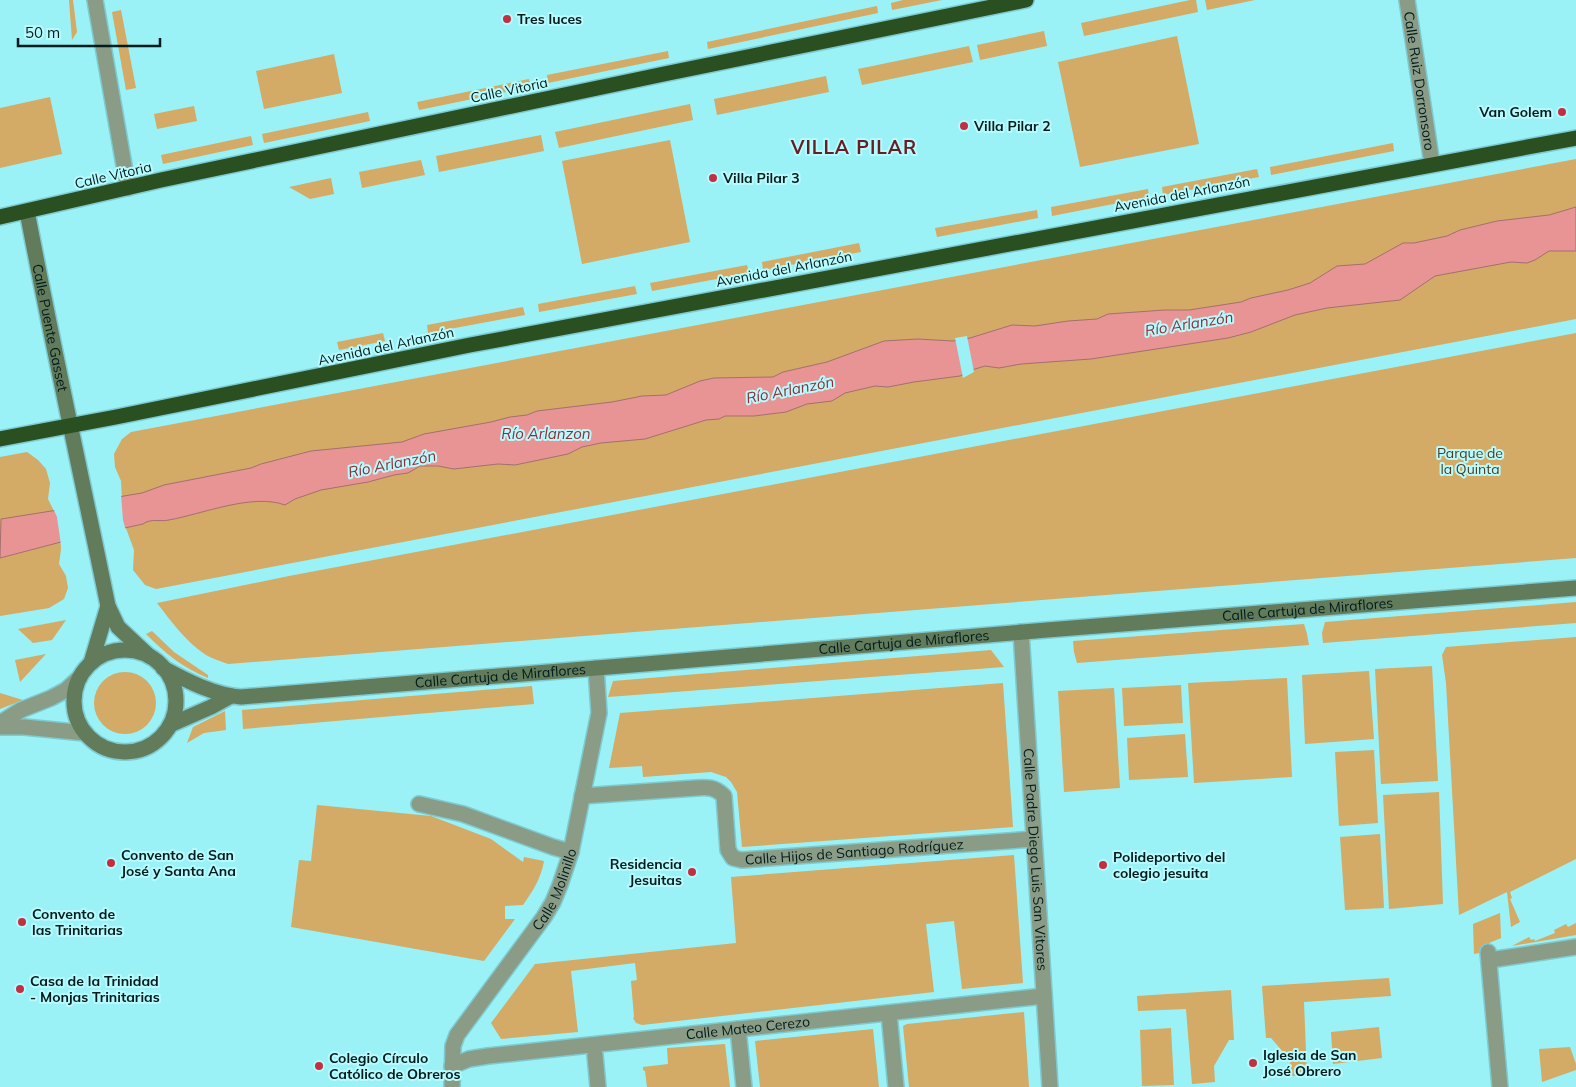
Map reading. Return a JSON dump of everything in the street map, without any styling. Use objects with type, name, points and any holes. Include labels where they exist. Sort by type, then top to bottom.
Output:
[{"type":"highway","name":"Calle Vitoria","points":[[0,217],[654,76],[1026,0]]},
{"type":"highway","name":"Avenida del Arlanzón","points":[[0,439],[470,345],[1576,138]]},
{"type":"street","points":[[95,0],[128,188]]},
{"type":"street","name":"Calle Ruiz Dorronsoro","points":[[1407,0],[1432,164]]},
{"type":"street","name":"Calle Puente Gasset","points":[[27,211],[107,602]]},
{"type":"street","name":"Calle Cartuja de Miraflores","points":[[163,668],[202,687],[231,696],[1576,588]]},
{"type":"street","points":[[79,678],[74,706],[78,720],[85,733],[98,745],[111,750],[125,752],[139,750],[152,745],[170,725],[175,710],[176,695],[172,680],[163,668],[118,627],[107,602]]},
{"type":"street","points":[[91,663],[107,602]]},
{"type":"street","name":"Calle Padre Diego Luis San Vitores","points":[[1021,632],[1050,1087]]},
{"type":"street","points":[[0,723],[21,710],[66,690],[91,663],[104,655],[119,651],[134,651],[149,656]]},
{"type":"street","name":"Calle Molinillo","points":[[452,1087],[453,1046],[457,1035],[553,902],[560,885],[571,852],[599,713],[596,668]]},
{"type":"street","name":"Calle Cartuja de Miraflores","points":[[170,725],[231,696]]},
{"type":"street","points":[[0,727],[85,733]]},
{"type":"street","name":"Calle Hijos de Santiago Rodríguez","points":[[582,796],[710,787],[718,790],[724,796],[728,850],[733,858],[742,860],[1034,839]]},
{"type":"street","points":[[419,804],[463,814],[553,848],[571,852]]},
{"type":"street","points":[[1500,1087],[1489,956],[1576,947]]},
{"type":"street","name":"Calle Mateo Cerezo","points":[[452,1066],[468,1059],[488,1056],[1044,996]]},
{"type":"street","points":[[888,1014],[896,1087]]},
{"type":"street","points":[[738,1029],[744,1087]]},
{"type":"street","points":[[595,1055],[598,1087]]},
{"type":"green space","points":[[69,0],[73,0],[77,32],[72,40]]},
{"type":"green space","points":[[903,0],[942,0],[892,10],[891,3]]},
{"type":"green space","points":[[1196,0],[1198,12],[1084,36],[1081,23]]},
{"type":"green space","points":[[1205,0],[1255,0],[1207,10]]},
{"type":"green space","points":[[877,6],[878,13],[708,49],[707,42]]},
{"type":"green space","points":[[121,10],[136,88],[126,90],[112,12]]},
{"type":"green space","points":[[1044,31],[1047,46],[980,60],[977,45]]},
{"type":"green space","points":[[1177,36],[1199,144],[1080,167],[1058,62]]},
{"type":"green space","points":[[969,46],[973,62],[862,85],[858,69]]},
{"type":"green space","points":[[668,51],[669,58],[548,83],[547,75]]},
{"type":"green space","points":[[334,54],[342,93],[264,109],[256,71]]},
{"type":"green space","points":[[826,76],[829,92],[717,115],[714,99]]},
{"type":"green space","points":[[529,79],[531,87],[419,110],[417,102]]},
{"type":"green space","points":[[50,97],[62,154],[0,168],[0,108]]},
{"type":"green space","points":[[690,104],[693,120],[559,148],[555,132]]},
{"type":"green space","points":[[194,106],[197,121],[157,129],[154,114]]},
{"type":"green space","points":[[368,112],[370,121],[264,143],[262,134]]},
{"type":"green space","points":[[541,135],[544,151],[439,172],[436,156]]},
{"type":"green space","points":[[251,136],[253,145],[163,164],[161,155]]},
{"type":"green space","points":[[670,140],[690,242],[582,264],[562,161]]},
{"type":"green space","points":[[1393,143],[1394,151],[1271,175],[1270,167]]},
{"type":"green space","points":[[1576,159],[1576,319],[156,589],[145,585],[133,570],[134,550],[123,520],[121,481],[115,467],[114,454],[122,439],[131,432]]},
{"type":"green space","points":[[421,160],[425,175],[362,188],[359,172]]},
{"type":"green space","points":[[1257,169],[1259,177],[1163,195],[1162,187]]},
{"type":"green space","points":[[331,178],[334,194],[310,199],[289,187]]},
{"type":"green space","points":[[1148,189],[1149,197],[1052,216],[1051,207]]},
{"type":"green space","points":[[1037,210],[1038,218],[937,237],[935,228]]},
{"type":"green space","points":[[859,243],[861,252],[763,270],[762,262]]},
{"type":"green space","points":[[747,265],[749,273],[652,291],[650,283]]},
{"type":"green space","points":[[635,286],[637,294],[539,312],[538,304]]},
{"type":"green space","points":[[523,307],[525,315],[428,333],[427,325]]},
{"type":"green space","points":[[383,333],[385,341],[339,350],[337,342]]},
{"type":"green space","name":"Parque de la Quinta","points":[[1576,333],[1576,558],[228,664],[206,655],[192,644],[157,603],[289,576]]},
{"type":"green space","points":[[27,452],[46,469],[50,483],[48,499],[57,517],[60,534],[59,564],[66,576],[68,588],[64,599],[49,608],[0,616],[0,457]]},
{"type":"green space","points":[[1576,602],[1576,623],[1323,643],[1322,633],[1325,622]]},
{"type":"green space","points":[[66,620],[52,640],[33,643],[18,629]]},
{"type":"green space","points":[[1304,624],[1309,645],[1077,663],[1074,652],[1073,641]]},
{"type":"green space","points":[[152,631],[174,652],[208,675],[208,678],[190,670],[167,654],[146,634]]},
{"type":"green space","points":[[1576,637],[1576,859],[1510,892],[1512,898],[1510,899],[1520,922],[1511,927],[1507,892],[1459,915],[1446,683],[1442,655],[1446,647]]},
{"type":"green space","points":[[991,650],[1004,667],[608,697],[613,681]]},
{"type":"green space","points":[[46,654],[20,682],[15,660]]},
{"type":"green space","points":[[1432,666],[1438,781],[1381,784],[1375,669]]},
{"type":"green space","points":[[1369,671],[1374,739],[1305,744],[1302,675]]},
{"type":"green space","points":[[125,672],[142,677],[147,681],[151,686],[156,703],[151,720],[147,725],[142,729],[125,734],[108,729],[103,725],[99,720],[94,703],[99,686],[103,681],[108,677]]},
{"type":"green space","points":[[1287,678],[1292,777],[1194,783],[1188,683]]},
{"type":"green space","points":[[1003,683],[1013,827],[742,847],[737,792],[726,777],[711,772],[643,777],[642,766],[609,768],[620,713]]},
{"type":"green space","points":[[1181,685],[1183,723],[1124,726],[1122,688]]},
{"type":"green space","points":[[532,686],[534,704],[243,729],[242,710]]},
{"type":"green space","points":[[1114,688],[1120,788],[1064,792],[1058,691]]},
{"type":"green space","points":[[0,693],[23,700],[0,709]]},
{"type":"green space","points":[[225,711],[226,730],[204,733],[187,743],[193,727]]},
{"type":"green space","points":[[1185,734],[1188,777],[1129,780],[1127,738]]},
{"type":"green space","points":[[1374,750],[1378,823],[1339,826],[1335,752]]},
{"type":"green space","points":[[1439,792],[1443,904],[1389,909],[1383,795]]},
{"type":"green space","points":[[317,805],[431,816],[491,839],[523,862],[524,857],[544,861],[543,867],[536,884],[523,905],[505,906],[505,919],[515,919],[484,961],[291,927],[299,860],[311,861]]},
{"type":"green space","points":[[1380,834],[1384,908],[1345,910],[1340,837]]},
{"type":"green space","points":[[1014,855],[1023,983],[962,989],[954,921],[926,924],[934,992],[642,1025],[636,1023],[633,1018],[631,981],[637,980],[635,963],[571,971],[578,1032],[501,1039],[491,1023],[535,964],[736,943],[731,877]]},
{"type":"green space","points":[[1500,913],[1501,938],[1489,943],[1479,953],[1474,954],[1473,924]]},
{"type":"green space","points":[[1576,923],[1576,935],[1512,946],[1529,937],[1535,941],[1555,933],[1554,930],[1566,924],[1568,927]]},
{"type":"green space","points":[[1389,978],[1391,996],[1304,1002],[1307,1076],[1291,1076],[1290,1060],[1271,1038],[1266,1038],[1262,986]]},
{"type":"green space","points":[[1231,990],[1234,1040],[1229,1040],[1214,1066],[1215,1082],[1192,1084],[1186,1009],[1138,1011],[1137,996]]},
{"type":"green space","points":[[1024,1012],[1029,1087],[909,1087],[903,1026],[907,1024]]},
{"type":"green space","points":[[1379,1027],[1382,1058],[1333,1064],[1331,1032]]},
{"type":"green space","points":[[1171,1028],[1174,1085],[1142,1086],[1140,1030]]},
{"type":"green space","points":[[873,1029],[879,1087],[760,1087],[755,1041]]},
{"type":"green space","points":[[725,1044],[730,1087],[647,1087],[643,1067],[668,1064],[667,1048]]},
{"type":"green space","points":[[1570,1047],[1576,1064],[1576,1070],[1542,1082],[1539,1049]]},
{"type":"water","name":"Río Arlanzon","points":[[1576,207],[1576,251],[1549,251],[1527,263],[1511,262],[1435,276],[1400,300],[1327,308],[1295,315],[1251,332],[1228,338],[1091,359],[1021,364],[999,368],[985,366],[960,376],[888,387],[875,386],[845,393],[832,401],[807,404],[786,412],[754,416],[725,416],[645,439],[601,443],[582,447],[568,454],[515,465],[498,464],[454,469],[438,466],[420,466],[408,473],[321,490],[295,499],[285,505],[258,501],[243,503],[169,520],[149,521],[0,558],[1,519],[64,509],[142,493],[164,485],[251,468],[311,451],[402,442],[424,434],[527,415],[537,411],[612,402],[642,396],[666,395],[700,381],[714,378],[773,377],[783,372],[827,362],[884,341],[918,339],[953,341],[970,338],[1012,325],[1035,326],[1097,319],[1108,314],[1189,310],[1241,302],[1310,283],[1337,266],[1365,264],[1403,243],[1414,243],[1447,236],[1460,230],[1497,221],[1549,215]]},
{"type":"pier","points":[[967,336],[974,372],[963,378],[955,338]]},
{"type":"pier","points":[[121,494],[126,531],[103,539],[61,545],[57,517],[53,508]]},
{"type":"place","name":"Tres luces","points":[[507,19]]},
{"type":"place","name":"Van Golem","points":[[1562,112]]},
{"type":"place","name":"Villa Pilar 2","points":[[964,126]]},
{"type":"place","name":"Villa Pilar 3","points":[[713,178]]},
{"type":"place","name":"Convento de San José y Santa Ana","points":[[111,863]]},
{"type":"place","name":"Polideportivo del colegio jesuita","points":[[1103,865]]},
{"type":"place","name":"Residencia Jesuitas","points":[[692,872]]},
{"type":"place","name":"Convento de las Trinitarias","points":[[22,922]]},
{"type":"place","name":"Casa de la Trinidad - Monjas Trinitarias","points":[[20,989]]},
{"type":"place","name":"Iglesia de San José Obrero","points":[[1253,1063]]},
{"type":"place","name":"Colegio Círculo Católico de Obreros","points":[[319,1066]]},
{"type":"district","name":"VILLA PILAR","points":[[854,147]]},
{"type":"water label","name":"Río Arlanzón","points":[[1189,324]]},
{"type":"water label","name":"Río Arlanzón","points":[[790,390]]},
{"type":"water label","name":"Río Arlanzón","points":[[392,464]]}]
